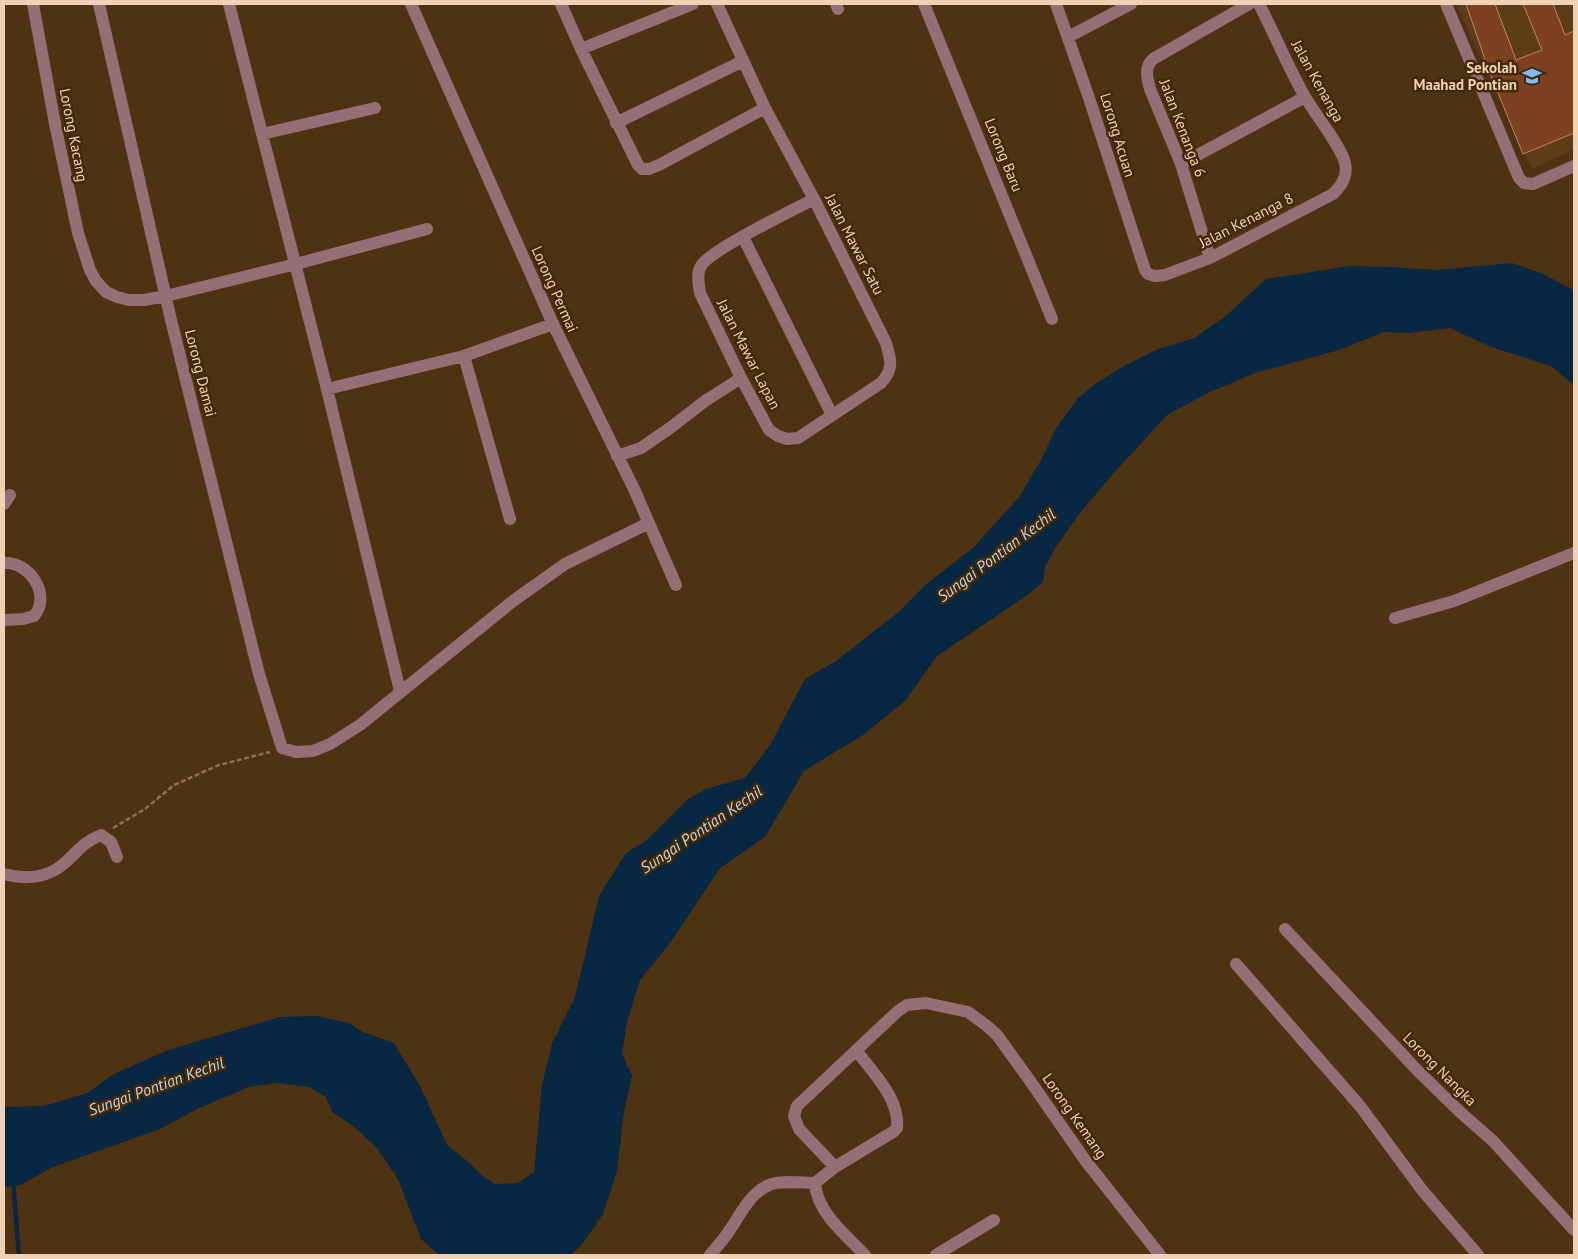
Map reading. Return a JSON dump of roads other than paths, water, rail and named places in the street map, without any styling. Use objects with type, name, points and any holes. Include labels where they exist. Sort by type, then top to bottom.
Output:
[{"type":"street","name":"Lorong Kacang","points":[[33,4],[76,224],[90,270],[96,282],[106,292],[117,298],[129,300],[144,300],[166,296],[427,229]]},
{"type":"street","name":"Lorong Damai","points":[[99,4],[166,296],[259,674],[282,748],[296,752],[313,751],[330,744],[360,725],[400,691]]},
{"type":"street","points":[[229,4],[296,264],[400,691],[513,601],[565,564],[649,523]]},
{"type":"street","name":"Lorong Permai","points":[[411,4],[553,324],[649,523],[676,585]]},
{"type":"street","points":[[561,4],[616,123],[638,165],[642,169],[649,169],[659,165],[765,108]]},
{"type":"street","points":[[581,49],[693,4]]},
{"type":"street","name":"Jalan Mawar Satu","points":[[716,4],[765,108],[814,199],[886,343],[890,357],[891,368],[888,376],[881,383],[798,438],[786,439],[769,430]]},
{"type":"street","name":"Lorong Baru","points":[[924,4],[1052,319]]},
{"type":"street","name":"Lorong Acuan","points":[[1056,4],[1145,270],[1148,274]]},
{"type":"street","points":[[1068,37],[1131,4]]},
{"type":"street","name":"Jalan Kenanga 6","points":[[1210,258],[1181,164],[1150,89],[1147,77],[1149,63],[1249,4]]},
{"type":"street","name":"Jalan Kenanga","points":[[1260,4],[1305,97],[1339,150],[1345,163],[1346,174]]},
{"type":"street","points":[[1446,4],[1519,178],[1524,183],[1533,184],[1574,166]]},
{"type":"street","points":[[616,123],[743,61]]},
{"type":"street","points":[[1181,164],[1305,97]]},
{"type":"street","points":[[262,134],[375,108]]},
{"type":"street","name":"Jalan Kenanga 8","points":[[1148,274],[1155,276],[1165,275],[1210,258],[1333,194],[1342,185],[1346,174]]},
{"type":"street","points":[[814,199],[743,237],[832,415]]},
{"type":"street","name":"Jalan Mawar Lapan","points":[[743,237],[706,259],[700,268],[698,279],[700,293],[741,378],[769,430]]},
{"type":"street","points":[[327,389],[486,350],[553,324]]},
{"type":"street","points":[[464,356],[510,518]]},
{"type":"street","points":[[617,456],[641,448],[705,401],[741,378]]},
{"type":"street","points":[[1395,618],[1454,601],[1574,553]]},
{"type":"street","points":[[4,563],[16,564],[21,567],[36,583],[41,595],[40,608],[34,616],[23,619],[4,620]]},
{"type":"street","points":[[4,874],[22,878],[48,873],[65,863],[87,840],[101,835],[111,842],[117,857]]},
{"type":"street","name":"Lorong Nangka","points":[[1285,929],[1418,1070],[1460,1112],[1493,1141],[1574,1230]]},
{"type":"street","points":[[1236,964],[1360,1106],[1422,1190],[1478,1255]]},
{"type":"street","name":"Lorong Kemang","points":[[835,1167],[799,1129],[795,1122],[794,1112],[797,1106],[898,1011],[907,1005],[926,1003],[968,1012],[997,1035],[1086,1160],[1160,1255]]},
{"type":"street","points":[[710,1255],[730,1230],[747,1203],[758,1192],[770,1184],[777,1183],[815,1184],[835,1167],[897,1128],[897,1115],[887,1091],[856,1050]]},
{"type":"street","points":[[815,1184],[818,1200],[825,1211],[866,1255]]},
{"type":"street","points":[[936,1255],[994,1220]]},
{"type":"water","name":"Sungai Pontian Kechil","points":[[1512,263],[1541,273],[1574,290],[1574,385],[1551,366],[1491,347],[1450,328],[1408,333],[1384,332],[1339,350],[1255,373],[1208,393],[1167,415],[1112,475],[1079,514],[1056,547],[1045,567],[1043,582],[1026,596],[937,656],[905,701],[863,735],[804,771],[765,837],[720,868],[670,943],[640,980],[627,1022],[622,1054],[632,1076],[624,1111],[617,1171],[603,1214],[583,1243],[571,1255],[439,1255],[421,1239],[398,1179],[376,1147],[352,1125],[332,1112],[326,1097],[309,1087],[277,1083],[249,1087],[197,1109],[160,1129],[53,1167],[20,1185],[4,1187],[4,1107],[44,1106],[87,1093],[114,1074],[168,1050],[280,1017],[316,1016],[349,1023],[363,1032],[394,1043],[421,1088],[447,1145],[495,1184],[518,1183],[534,1172],[542,1085],[552,1044],[575,997],[599,896],[626,853],[647,840],[688,799],[706,789],[745,778],[770,745],[805,679],[836,661],[900,611],[925,585],[973,548],[1020,496],[1041,460],[1056,428],[1078,398],[1098,382],[1124,366],[1156,350],[1194,338],[1226,316],[1266,279],[1350,266],[1436,270]]},
{"type":"waterway","points":[[13,1182],[19,1255]]},
{"type":"place","name":"Sekolah Maahad Pontian","points":[[1532,76]]}]
